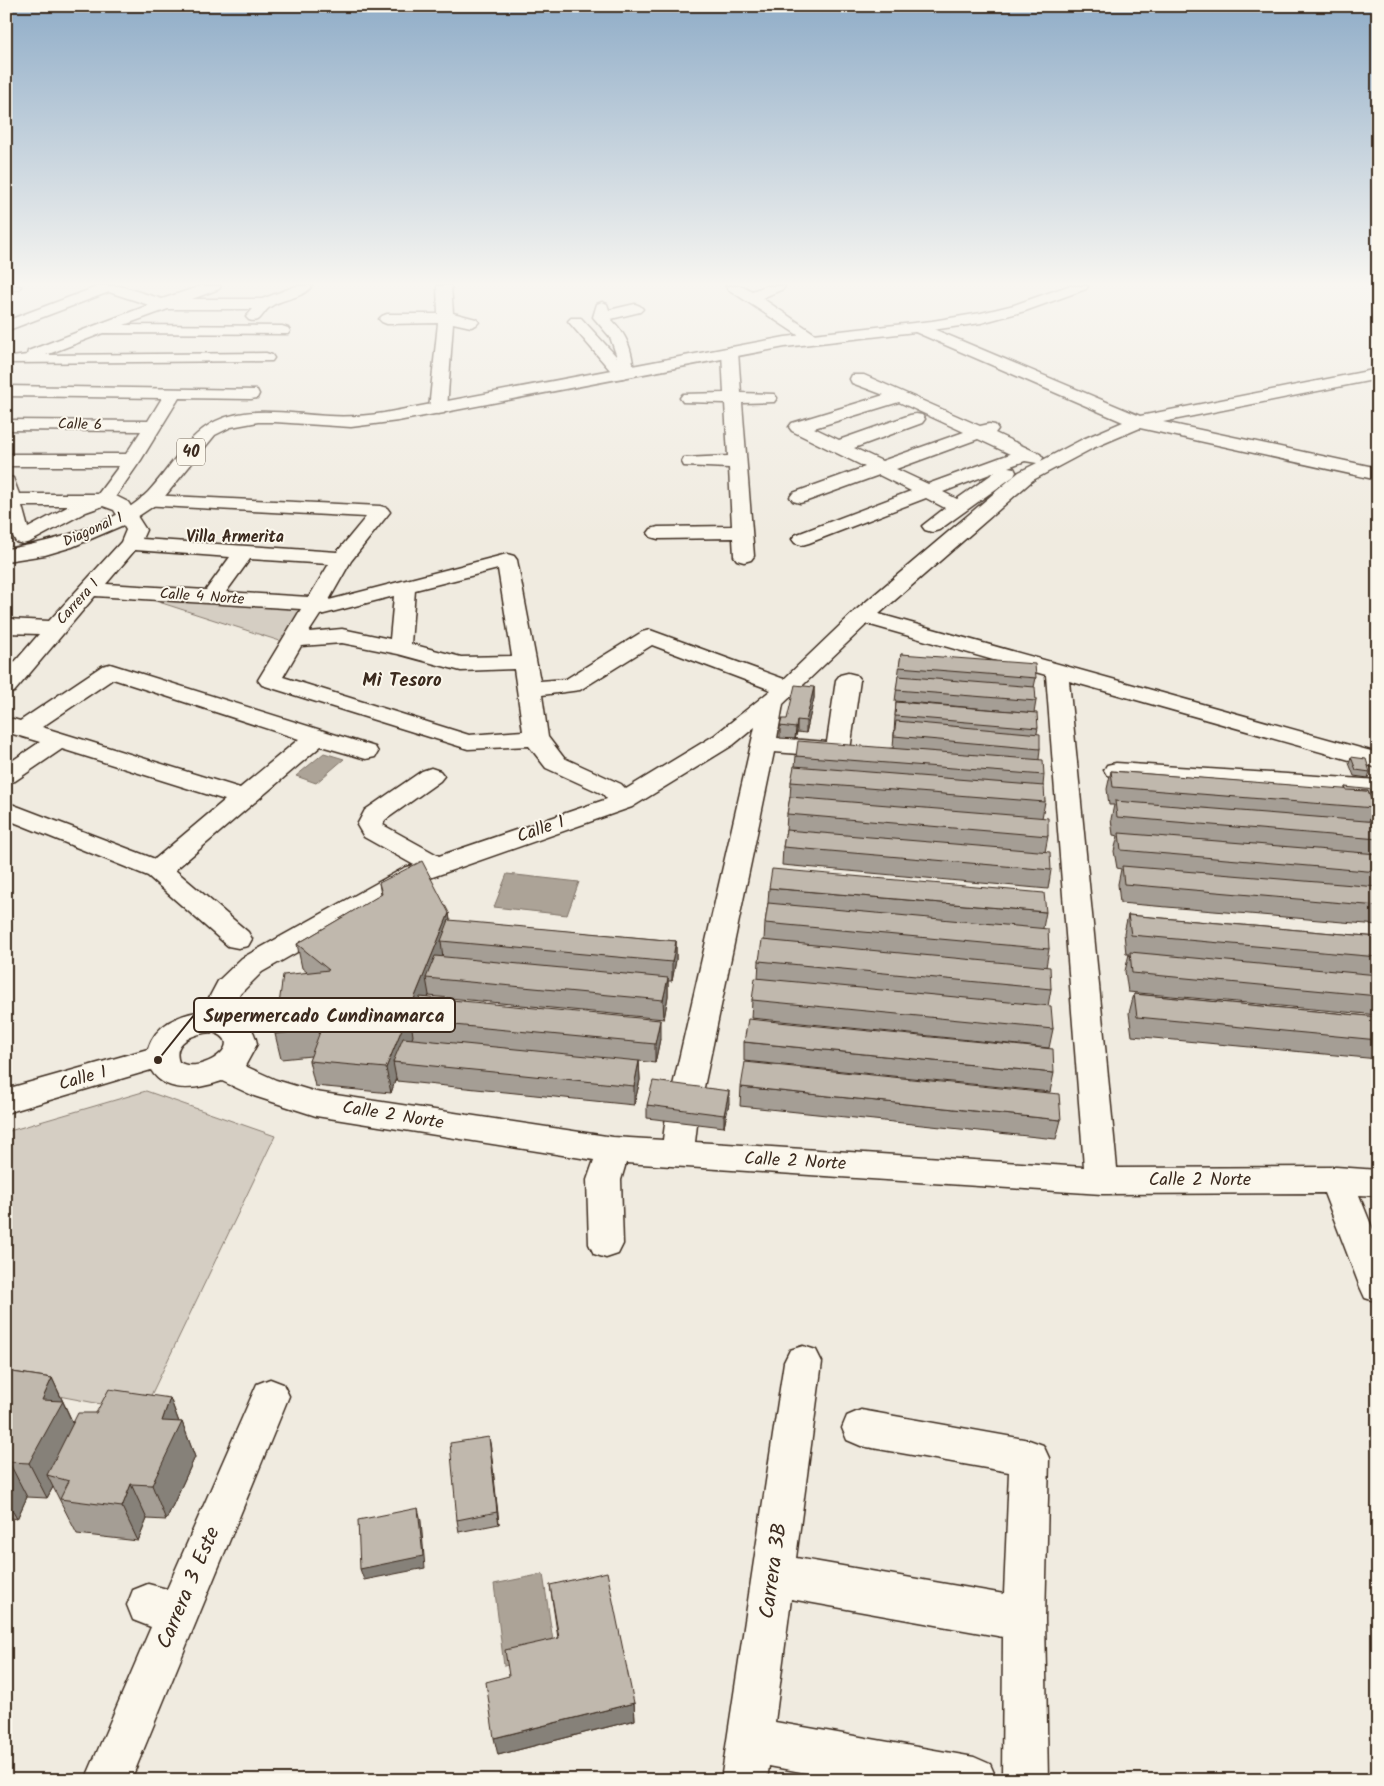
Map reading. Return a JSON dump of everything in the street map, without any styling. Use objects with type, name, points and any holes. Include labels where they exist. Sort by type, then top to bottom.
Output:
[{"type":"street","points":[[238,420],[261,369]]},
{"type":"street","points":[[438,409],[441,369]]},
{"type":"street","name":"40","points":[[152,499],[209,431],[238,420],[281,418],[346,422],[398,416],[638,369]]},
{"type":"street","points":[[732,369],[744,556]]},
{"type":"street","points":[[1012,369],[1138,422],[1378,474]]},
{"type":"street","name":"Calle 1","points":[[212,1021],[228,988],[252,965],[414,874],[623,802],[724,740],[780,694],[863,616],[1026,476],[1087,444],[1138,422],[1378,374]]},
{"type":"street","points":[[858,379],[940,415],[984,431],[1049,465]]},
{"type":"street","points":[[6,391],[251,394]]},
{"type":"street","points":[[174,393],[132,460],[104,499],[79,508],[25,545],[15,526],[9,491],[104,499],[121,506],[136,530],[130,544],[342,559]]},
{"type":"street","points":[[900,396],[798,427],[959,507]]},
{"type":"street","points":[[689,398],[768,398]]},
{"type":"street","points":[[879,402],[1004,461]]},
{"type":"street","points":[[838,447],[918,420],[940,415]]},
{"type":"street","name":"Calle 6","points":[[6,425],[154,426]]},
{"type":"street","points":[[800,497],[984,431]]},
{"type":"street","points":[[802,539],[1025,454]]},
{"type":"street","points":[[6,460],[132,460]]},
{"type":"street","points":[[691,462],[738,462]]},
{"type":"street","points":[[932,526],[1006,471],[1026,476]]},
{"type":"street","points":[[152,499],[380,512],[342,559],[270,680],[468,742],[536,738]]},
{"type":"street","name":"Diagonal 1","points":[[6,556],[25,545],[58,546],[87,535],[127,515],[152,499]]},
{"type":"street","points":[[658,533],[742,532]]},
{"type":"street","name":"Carrera 1","points":[[9,680],[130,544]]},
{"type":"street","points":[[211,598],[244,552]]},
{"type":"street","name":"Calle 4 Norte","points":[[90,589],[314,607],[508,560],[524,662]]},
{"type":"street","points":[[400,648],[405,586]]},
{"type":"street","points":[[863,616],[1378,761]]},
{"type":"street","points":[[6,626],[55,628]]},
{"type":"street","points":[[295,640],[342,636],[400,648],[461,664],[524,662],[530,689],[536,738],[555,763],[612,789],[623,802]]},
{"type":"street","points":[[530,689],[572,685],[650,637],[780,694],[764,744],[684,1106],[677,1155]]},
{"type":"street","points":[[15,727],[110,671],[366,752]]},
{"type":"street","points":[[1057,672],[1102,1181]]},
{"type":"street","points":[[764,744],[838,750],[848,680]]},
{"type":"street","points":[[15,727],[245,798]]},
{"type":"street","points":[[158,870],[316,737]]},
{"type":"street","points":[[6,776],[59,740]]},
{"type":"street","points":[[1116,770],[1378,788]]},
{"type":"street","points":[[431,776],[374,816],[370,825],[373,831],[436,866]]},
{"type":"street","points":[[6,810],[158,870],[238,939]]},
{"type":"street","points":[[212,1021],[232,1026],[238,1032],[242,1039],[238,1055],[222,1069],[209,1075],[182,1076],[170,1072],[163,1065],[162,1047],[177,1031],[188,1026],[212,1021]]},
{"type":"street","name":"Calle 1","points":[[6,1101],[161,1056]]},
{"type":"street","name":"Calle 2 Norte","points":[[222,1069],[265,1088],[316,1104],[613,1150],[1102,1181],[1336,1180],[1378,1183]]},
{"type":"street","points":[[606,1244],[604,1180],[613,1150]]},
{"type":"street","points":[[1336,1180],[1378,1287]]},
{"type":"street","name":"Carrera 3B","points":[[747,1760],[804,1362]]},
{"type":"street","name":"Carrera 3 Este","points":[[108,1780],[163,1609],[270,1396]]},
{"type":"street","points":[[861,1428],[1029,1458],[1024,1619],[1025,1780]]},
{"type":"street","points":[[774,1575],[1024,1619]]},
{"type":"street","points":[[747,1760],[974,1780]]},
{"type":"shaded area","points":[[137,595],[306,604],[283,642]]},
{"type":"shaded area","points":[[324,753],[344,759],[316,783],[296,776]]},
{"type":"shaded area","points":[[507,874],[579,882],[567,915],[494,907]]},
{"type":"shaded area","points":[[146,1091],[275,1136],[143,1412],[6,1386],[6,1132]]},
{"type":"shaded area","points":[[543,1574],[555,1654],[504,1666],[494,1584]]},
{"type":"building","points":[[901,654],[1035,664],[1036,678],[899,667]]},
{"type":"building","points":[[898,676],[1035,687],[1036,701],[896,690]]},
{"type":"building","points":[[795,685],[814,687],[806,721],[797,720],[796,728],[780,726],[782,719],[787,719]]},
{"type":"building","points":[[896,702],[1037,713],[1038,728],[895,716]]},
{"type":"building","points":[[896,721],[1040,734],[1040,749],[894,736]]},
{"type":"building","points":[[798,741],[1043,760],[1044,775],[796,756]]},
{"type":"building","points":[[1351,757],[1366,759],[1370,772],[1356,770]]},
{"type":"building","points":[[794,766],[1044,786],[1045,802],[791,782]]},
{"type":"building","points":[[1111,771],[1368,791],[1374,808],[1113,787]]},
{"type":"building","points":[[1345,787],[1375,790],[1377,795],[1369,794],[1368,791],[1346,790]]},
{"type":"building","points":[[790,797],[1048,818],[1048,836],[787,814]]},
{"type":"building","points":[[1115,801],[1378,822],[1378,839],[1117,817]]},
{"type":"building","points":[[786,830],[1050,852],[1051,870],[783,847]]},
{"type":"building","points":[[1119,833],[1378,854],[1378,872],[1121,850]]},
{"type":"building","points":[[422,861],[449,913],[386,1068],[309,1061],[321,1029],[275,1034],[283,975],[329,970],[297,944],[382,894],[379,883]]},
{"type":"building","points":[[1122,866],[1378,887],[1378,906],[1124,884]]},
{"type":"building","points":[[772,869],[1044,893],[1046,912],[769,888]]},
{"type":"building","points":[[768,903],[1048,929],[1049,949],[765,923]]},
{"type":"building","points":[[1128,915],[1378,937],[1378,957],[1131,935]]},
{"type":"building","points":[[449,920],[676,941],[672,962],[441,941]]},
{"type":"building","points":[[762,940],[1050,967],[1051,989],[759,961]]},
{"type":"building","points":[[1130,952],[1378,975],[1378,996],[1132,973]]},
{"type":"building","points":[[435,956],[668,978],[663,1000],[426,978]]},
{"type":"building","points":[[755,978],[1051,1006],[1053,1029],[752,1000]]},
{"type":"building","points":[[1134,994],[1378,1017],[1378,1040],[1137,1017]]},
{"type":"building","points":[[420,997],[660,1020],[655,1044],[411,1021]]},
{"type":"building","points":[[748,1019],[1053,1049],[1054,1073],[744,1042]]},
{"type":"building","points":[[403,1038],[639,1061],[634,1086],[393,1062]]},
{"type":"building","points":[[745,1062],[1059,1094],[1061,1120],[741,1087]]},
{"type":"building","points":[[653,1081],[729,1091],[724,1115],[647,1105]]},
{"type":"building","points":[[6,1371],[52,1378],[42,1400],[63,1401],[29,1463],[9,1462],[6,1468]]},
{"type":"building","points":[[109,1389],[170,1398],[162,1421],[182,1422],[152,1485],[131,1484],[122,1507],[60,1499],[69,1481],[47,1475],[78,1413],[96,1413]]},
{"type":"building","points":[[489,1437],[497,1512],[457,1520],[450,1443]]},
{"type":"building","points":[[418,1508],[423,1556],[360,1569],[358,1520]]},
{"type":"building","points":[[607,1572],[634,1703],[494,1738],[486,1682],[509,1676],[505,1650],[559,1638],[550,1585]]},
{"type":"place","name":"Supermercado Cundinamarca","points":[[158,1060]]},
{"type":"district","name":"Villa Armerita","points":[[235,537]]},
{"type":"district","name":"Mi Tesoro","points":[[402,681]]}]
